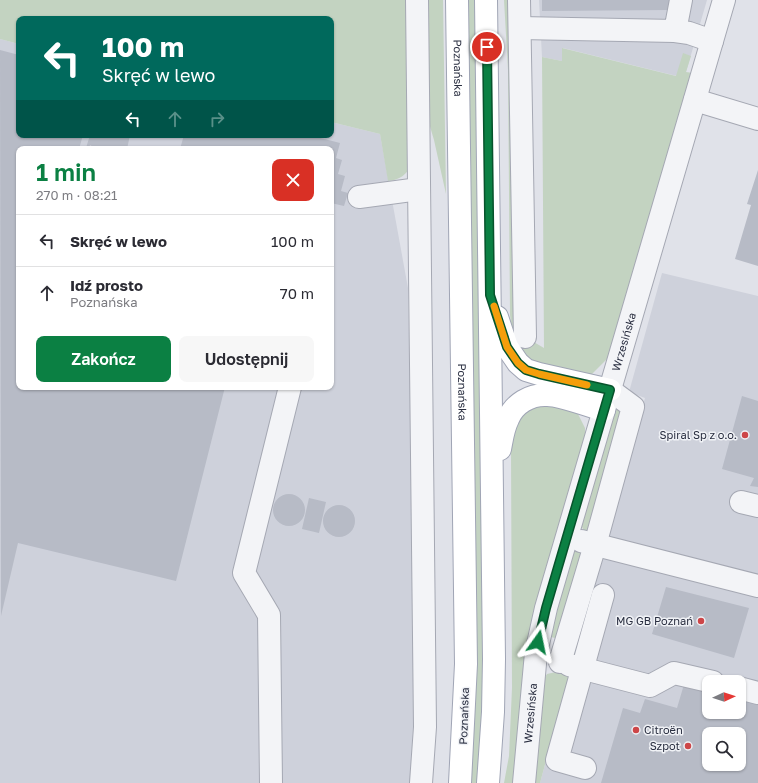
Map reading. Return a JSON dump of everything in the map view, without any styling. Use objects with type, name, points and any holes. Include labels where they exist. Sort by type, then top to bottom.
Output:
[{"type":"main road","name":"Poznańska","points":[[457,0],[466,664],[460,783]]},
{"type":"main road","points":[[486,0],[494,659],[493,712],[488,783]]},
{"type":"main road","points":[[490,295],[507,347],[518,363],[526,370],[607,400]]},
{"type":"main road","points":[[493,480],[508,419],[517,406],[536,396],[547,395],[607,400]]},
{"type":"street","points":[[417,0],[425,727],[421,783]]},
{"type":"street","points":[[520,0],[525,337]]},
{"type":"street","points":[[675,31],[681,0]]},
{"type":"street","name":"Wrzesińska","points":[[524,782],[536,653],[546,608],[724,0]]},
{"type":"street","points":[[520,28],[675,31],[689,33],[712,41]]},
{"type":"street","points":[[695,100],[758,119]]},
{"type":"street","points":[[359,197],[420,189]]},
{"type":"street","points":[[271,783],[269,615],[244,573],[289,390]]},
{"type":"street","points":[[560,662],[595,545],[633,407],[607,400]]},
{"type":"street","points":[[566,537],[758,586]]},
{"type":"street","points":[[585,768],[556,760],[603,595]]},
{"type":"street","points":[[536,653],[582,669],[650,686],[674,673],[702,679]]},
{"type":"street","points":[[746,690],[758,693]]},
{"type":"shaded area","points":[[539,0],[707,0],[686,72],[677,76],[563,48],[562,61],[542,57]]},
{"type":"shaded area","points":[[0,39],[16,43],[16,138],[334,138],[334,123],[380,134],[408,288],[414,573],[413,727],[410,783],[0,783]]},
{"type":"shaded area","points":[[662,273],[758,296],[758,783],[540,783],[645,398],[629,392]]},
{"type":"green space","points":[[0,0],[416,0],[413,164],[403,176],[388,181],[380,134],[334,123],[334,16],[16,16],[16,43],[0,39]]},
{"type":"green space","points":[[424,0],[443,0],[446,194],[434,140],[426,113]]},
{"type":"green space","points":[[465,0],[478,0],[485,651],[480,783],[469,783]]},
{"type":"green space","points":[[504,0],[511,0],[520,334],[544,348],[542,57],[562,61],[562,48],[676,76],[683,53],[691,56],[686,72],[693,73],[608,358],[592,374],[569,377],[528,361],[513,336],[510,315],[508,70]]},
{"type":"green space","points":[[550,401],[577,412],[585,428],[585,439],[518,783],[504,783],[509,756],[512,688],[511,449],[513,428],[521,413]]},
{"type":"green space","points":[[618,407],[625,408],[590,532],[584,531],[582,522],[614,409]]},
{"type":"green space","points":[[577,549],[583,551],[562,634],[555,638],[551,637],[548,634],[571,553]]},
{"type":"green space","points":[[556,672],[569,676],[540,783],[530,783],[542,682],[547,674]]},
{"type":"building","points":[[542,0],[669,0],[669,10],[542,11]]},
{"type":"building","points":[[0,50],[16,54],[16,138],[82,138],[80,146],[16,146],[16,390],[224,390],[176,581],[18,543],[1,616]]},
{"type":"building","points":[[89,138],[129,138],[128,146],[87,146]]},
{"type":"building","points":[[183,138],[321,138],[340,143],[336,158],[342,160],[338,174],[345,176],[341,191],[348,193],[344,206],[334,204],[334,146],[181,146]]},
{"type":"building","points":[[758,170],[758,266],[735,259],[751,205],[747,204]]},
{"type":"building","name":"Spiral Sp z o.o.","points":[[742,396],[758,401],[758,487],[750,486],[754,478],[722,469]]},
{"type":"building","points":[[286,494],[292,494],[302,501],[305,510],[304,516],[298,523],[292,526],[286,526],[276,519],[273,513],[273,507],[280,497]]},
{"type":"building","points":[[309,498],[326,502],[319,533],[302,529]]},
{"type":"building","points":[[336,505],[342,505],[352,512],[355,521],[354,527],[348,534],[342,537],[336,537],[326,530],[323,524],[323,518],[330,508]]},
{"type":"building","name":"MG GB Poznań","points":[[666,587],[749,608],[734,658],[652,634]]},
{"type":"building","points":[[685,681],[702,686],[702,719],[746,719],[746,699],[758,703],[758,783],[601,783],[623,708],[640,713],[645,699],[677,708]]},
{"type":"slow traffic","points":[[494,306],[507,347],[518,363],[526,370],[587,385]]},
{"type":"place","name":"Spiral Sp z o.o.","points":[[745,435]]},
{"type":"place","name":"MG GB Poznań","points":[[701,621]]},
{"type":"place","name":"Citroën","points":[[636,730]]},
{"type":"place","name":"Szpot","points":[[688,746]]},
{"type":"route","points":[[487,47],[490,295],[507,347],[518,363],[526,370],[610,390],[546,608],[538,642]]}]
